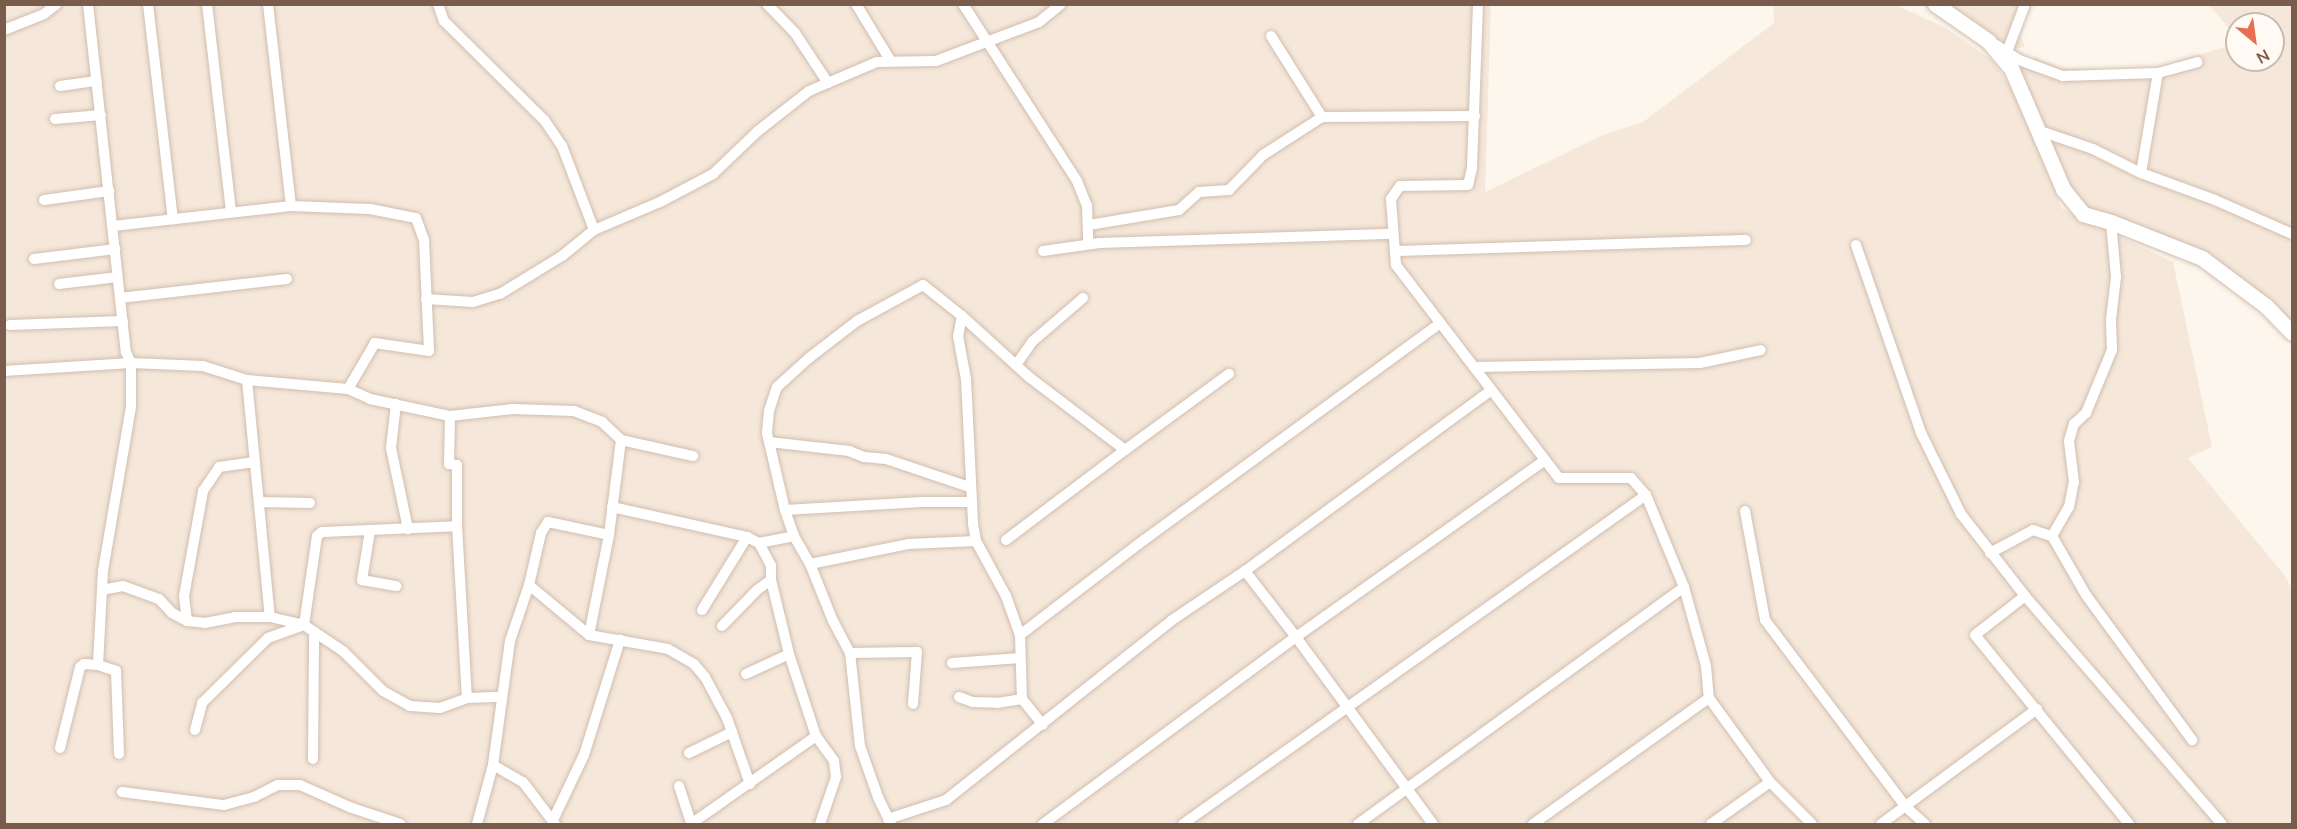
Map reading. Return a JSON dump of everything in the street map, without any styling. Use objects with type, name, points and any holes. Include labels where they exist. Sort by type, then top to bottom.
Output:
[{"type":"main road","points":[[1935,4],[1988,41],[2011,68],[2063,189],[2083,214],[2111,222],[2202,258],[2266,306],[2292,333]]},
{"type":"street","points":[[4,30],[44,14],[57,4]]},
{"type":"street","points":[[88,4],[126,352],[131,363],[131,407],[107,536],[98,664]]},
{"type":"street","points":[[148,4],[173,220]]},
{"type":"street","points":[[207,4],[231,212]]},
{"type":"street","points":[[268,4],[291,206]]},
{"type":"street","points":[[438,4],[444,21],[544,121],[562,146],[594,230]]},
{"type":"street","points":[[767,4],[795,33],[828,83]]},
{"type":"street","points":[[856,4],[890,60]]},
{"type":"street","points":[[963,4],[1077,181],[1087,206],[1088,244]]},
{"type":"street","points":[[426,298],[473,302],[500,294],[562,256],[594,230],[660,202],[713,174],[758,131],[809,92],[877,62],[936,61],[1039,22],[1061,4]]},
{"type":"street","points":[[1478,4],[1475,116],[1472,168],[1468,185],[1400,186],[1391,199],[1396,265],[1559,478],[1631,478],[1646,495],[1684,587],[1706,666],[1709,698],[1770,782],[1812,825]]},
{"type":"street","points":[[2007,52],[2025,4]]},
{"type":"street","points":[[1271,36],[1322,117]]},
{"type":"street","points":[[1988,41],[2019,60],[2062,76],[2158,72],[2198,62]]},
{"type":"street","points":[[2141,173],[2158,72]]},
{"type":"street","points":[[60,86],[97,81]]},
{"type":"street","points":[[55,119],[101,115]]},
{"type":"street","points":[[1089,225],[1179,210],[1199,192],[1229,190],[1263,155],[1322,117],[1475,116]]},
{"type":"street","points":[[2040,131],[2093,149],[2141,173],[2215,200],[2292,234]]},
{"type":"street","points":[[44,200],[109,191]]},
{"type":"street","points":[[113,226],[291,206],[370,209],[416,218],[424,240],[429,351],[375,343],[348,390]]},
{"type":"street","points":[[2052,536],[2069,507],[2074,482],[2069,441],[2074,424],[2086,413],[2112,350],[2111,320],[2116,277],[2111,222]]},
{"type":"street","points":[[1043,251],[1088,244],[1393,234]]},
{"type":"street","points":[[1395,251],[1746,240]]},
{"type":"street","points":[[1856,245],[1921,433],[1961,514],[2025,596],[2222,825]]},
{"type":"street","points":[[34,259],[115,249]]},
{"type":"street","points":[[59,284],[118,277]]},
{"type":"street","points":[[120,298],[287,279]]},
{"type":"street","points":[[1125,450],[1016,365],[962,316],[923,285],[857,321],[809,358],[777,387],[769,411],[767,432],[785,510],[794,536],[810,564],[833,621],[850,653],[860,746],[890,822],[946,800],[1043,725],[1121,659],[1491,390]]},
{"type":"street","points":[[1016,365],[1033,341],[1083,298]]},
{"type":"street","points":[[962,316],[958,336],[966,379],[969,487],[976,541],[1006,596],[1020,635],[1022,699],[1043,725]]},
{"type":"street","points":[[10,325],[123,321]]},
{"type":"street","points":[[1020,635],[1144,540],[1440,323]]},
{"type":"street","points":[[1474,367],[1700,363],[1761,350]]},
{"type":"street","points":[[4,371],[131,363],[203,366],[247,380],[348,390],[370,399],[450,416],[513,409],[574,411],[602,422],[621,440],[693,456]]},
{"type":"street","points":[[1006,540],[1229,374]]},
{"type":"street","points":[[247,380],[270,617]]},
{"type":"street","points":[[396,404],[391,448],[408,530]]},
{"type":"street","points":[[450,416],[449,464],[457,465],[457,526],[467,698]]},
{"type":"street","points":[[589,635],[609,535],[621,440]]},
{"type":"street","points":[[769,442],[838,449],[864,457],[886,459],[969,487]]},
{"type":"street","points":[[1043,825],[1296,637],[1545,460]]},
{"type":"street","points":[[187,621],[184,596],[203,491],[219,467],[255,462]]},
{"type":"street","points":[[1183,825],[1646,495]]},
{"type":"street","points":[[259,502],[310,503]]},
{"type":"street","points":[[785,510],[922,502],[971,502]]},
{"type":"street","points":[[612,507],[747,537],[759,543],[771,566],[771,580],[789,654],[816,736],[834,761],[836,777],[820,824]]},
{"type":"street","points":[[1745,511],[1766,620],[1906,807],[1925,825]]},
{"type":"street","points":[[477,825],[493,765],[500,697],[510,641],[529,585],[541,533],[548,522],[609,535]]},
{"type":"street","points":[[304,625],[319,534],[457,526]]},
{"type":"street","points":[[1990,553],[2033,530],[2052,536],[2086,595],[2192,740]]},
{"type":"street","points":[[370,531],[362,580],[396,586]]},
{"type":"street","points":[[759,543],[794,536]]},
{"type":"street","points":[[702,610],[747,537]]},
{"type":"street","points":[[810,564],[908,544],[976,541]]},
{"type":"street","points":[[1245,571],[1433,825]]},
{"type":"street","points":[[722,626],[757,590],[771,580]]},
{"type":"street","points":[[529,585],[589,635],[668,649],[694,664],[705,677],[732,732],[750,784]]},
{"type":"street","points":[[102,590],[123,586],[159,599],[171,613],[187,621],[205,623],[235,617],[270,617],[304,625],[343,651],[383,691],[410,706],[440,708],[467,698],[500,697]]},
{"type":"street","points":[[1358,825],[1684,587]]},
{"type":"street","points":[[2025,596],[1975,635],[2129,825]]},
{"type":"street","points":[[195,730],[202,703],[268,638],[304,625]]},
{"type":"street","points":[[313,759],[314,632]]},
{"type":"street","points":[[493,765],[523,782],[554,822],[584,755],[620,640]]},
{"type":"street","points":[[850,653],[917,652],[912,704]]},
{"type":"street","points":[[746,674],[789,654]]},
{"type":"street","points":[[952,663],[1020,658]]},
{"type":"street","points":[[60,748],[80,667],[84,664],[98,664],[116,671],[119,754]]},
{"type":"street","points":[[959,697],[973,702],[997,703],[1022,699]]},
{"type":"street","points":[[1533,825],[1709,698]]},
{"type":"street","points":[[1881,825],[2037,709]]},
{"type":"street","points":[[689,753],[732,732]]},
{"type":"street","points":[[679,786],[691,824],[816,736]]},
{"type":"street","points":[[1711,825],[1770,782]]},
{"type":"street","points":[[122,792],[224,805],[254,797],[278,785],[300,785],[352,808],[399,825]]},
{"type":"shaded area","points":[[5,5],[1491,5],[1485,192],[1603,135],[1643,122],[1774,23],[1773,5],[1896,5],[1946,28],[1993,61],[2018,97],[2062,209],[2173,262],[2212,447],[2188,458],[2285,576],[2292,589],[2292,824],[5,824]]},
{"type":"shaded area","points":[[1921,5],[2027,5],[2018,30],[2025,47],[2011,49]]},
{"type":"shaded area","points":[[2209,5],[2292,5],[2292,329],[2261,296],[2078,203],[2064,179],[2018,68],[2035,57],[2060,68],[2103,71],[2159,67],[2225,47],[2225,72],[2285,72],[2285,12],[2225,12],[2225,24]]}]
